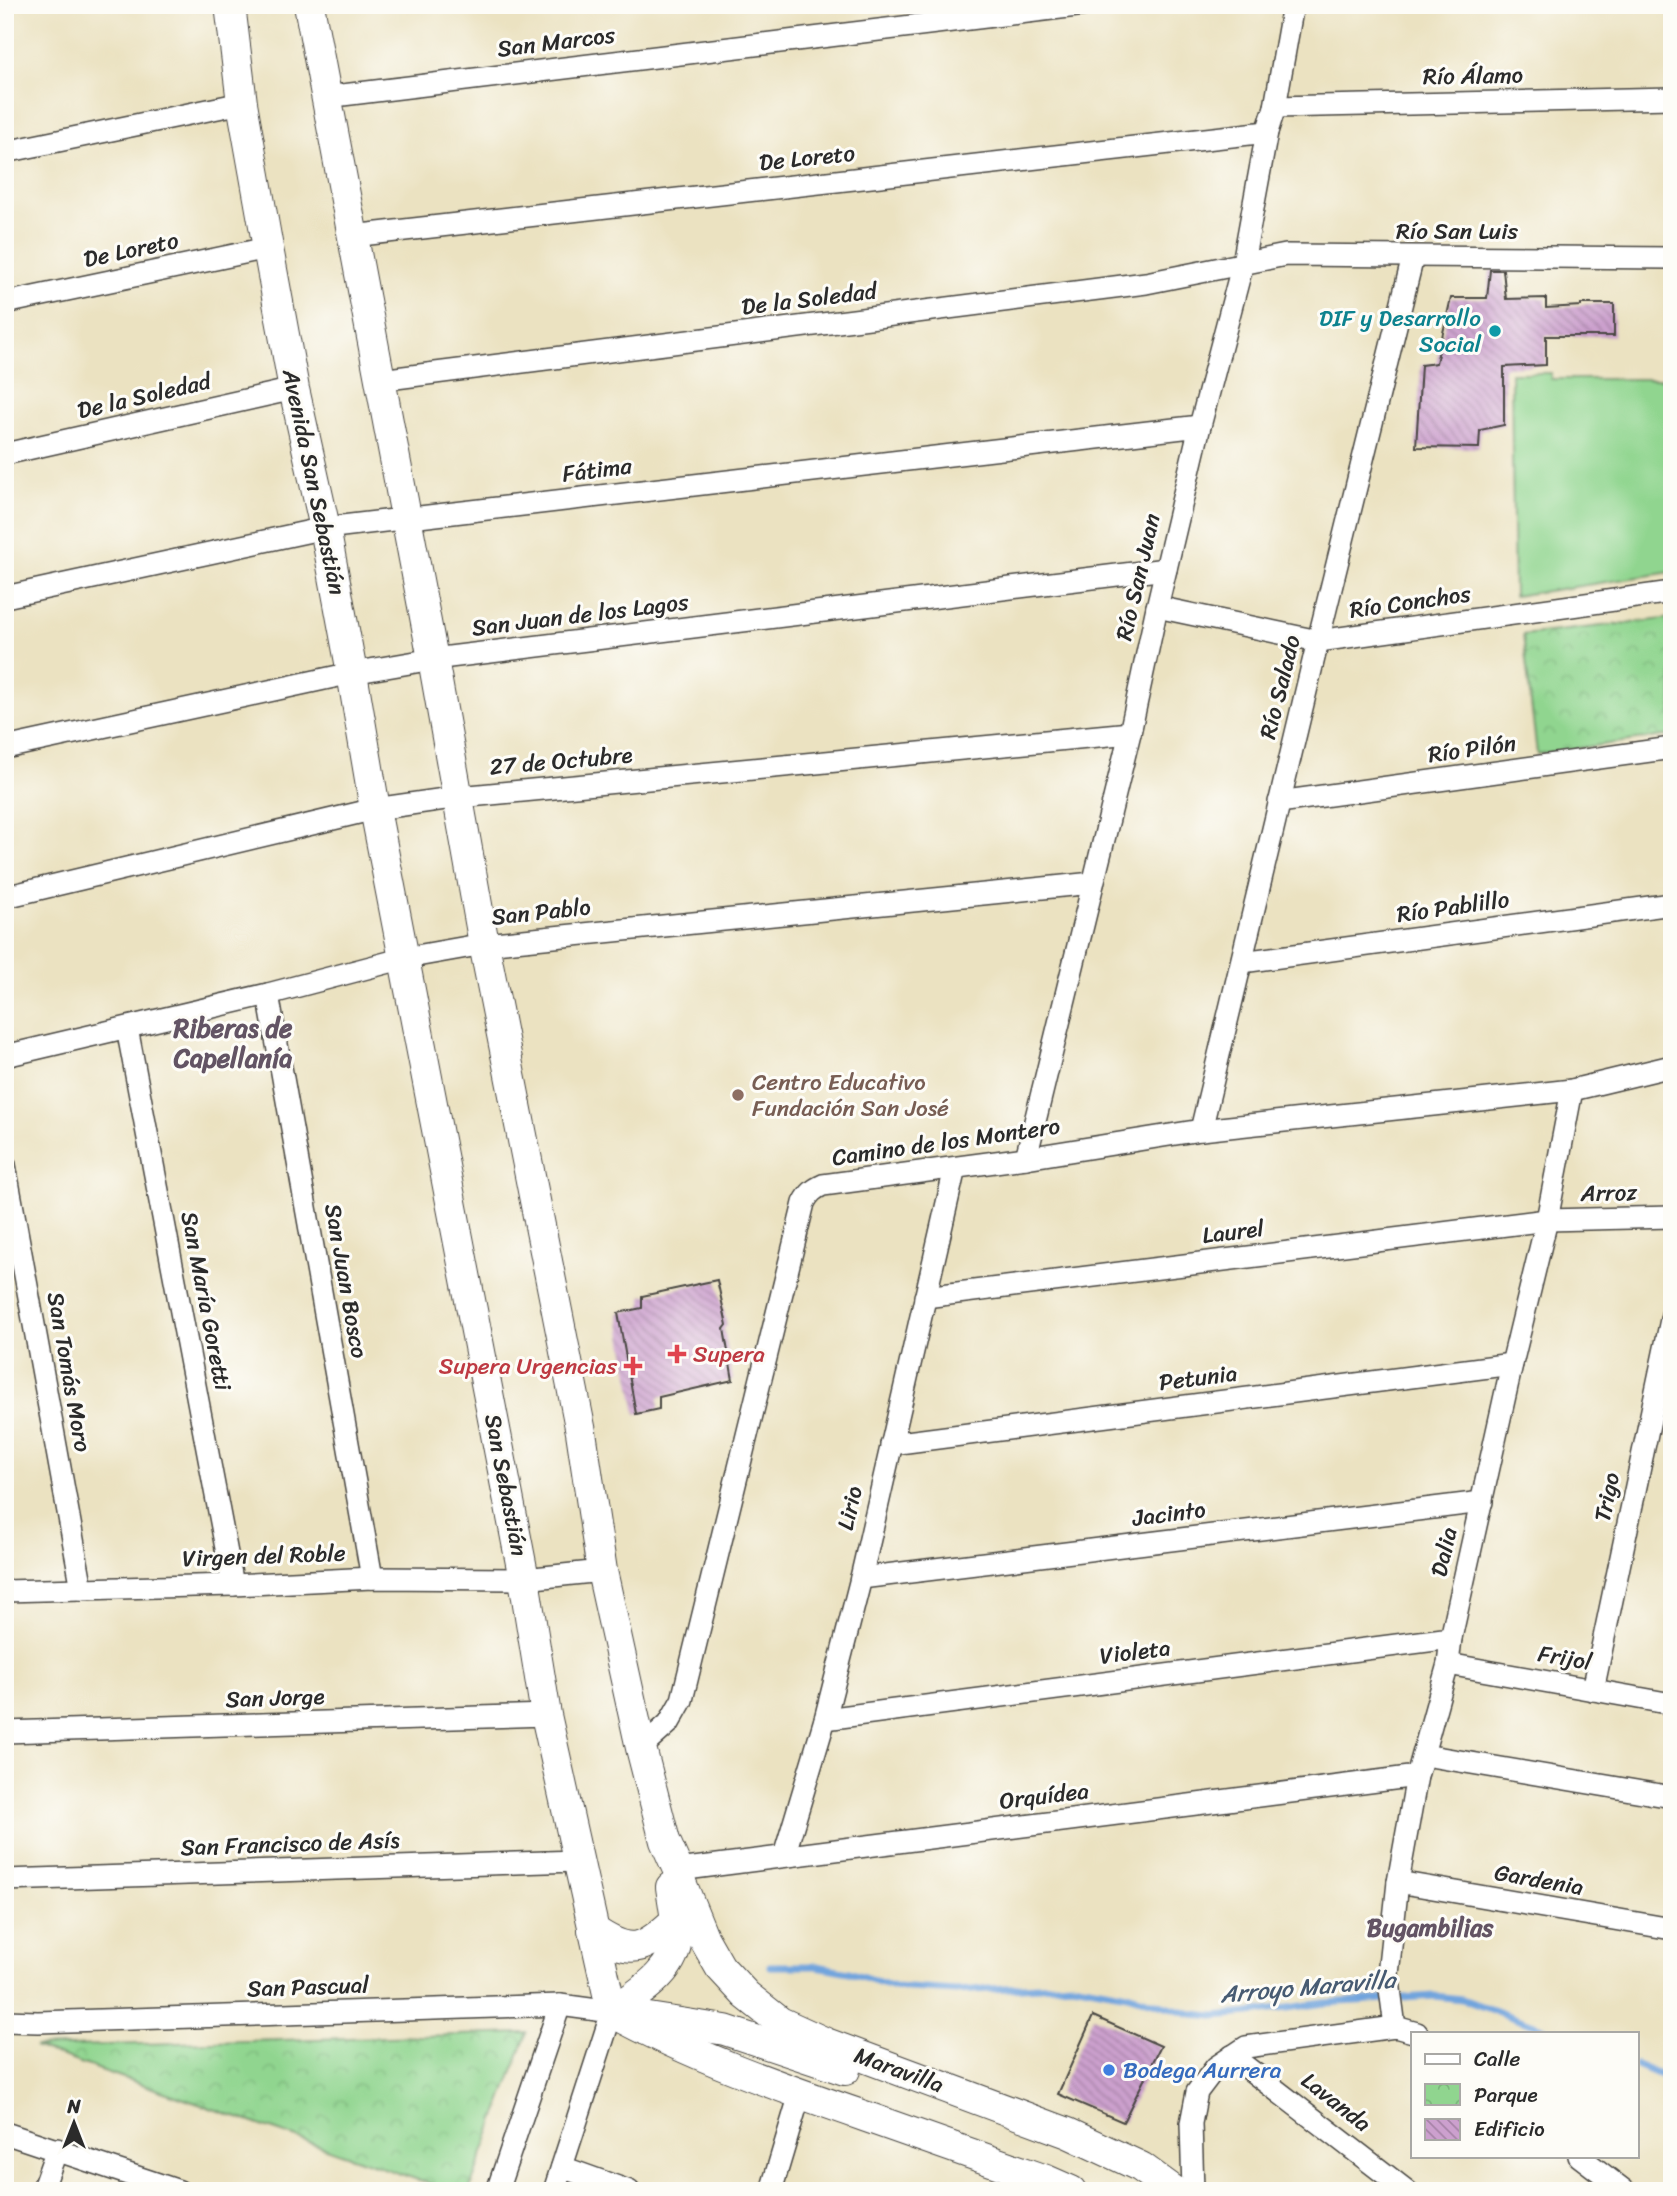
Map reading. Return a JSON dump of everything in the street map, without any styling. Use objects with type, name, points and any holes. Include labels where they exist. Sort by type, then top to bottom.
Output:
[{"type":"main road","name":"Avenida San Sebastián","points":[[230,5],[242,103],[268,248],[294,388],[325,528],[375,809],[405,958]]},
{"type":"main road","points":[[309,5],[484,944],[581,1432],[602,1571],[640,1748],[665,1840],[680,1878]]},
{"type":"main road","name":"San Sebastián","points":[[405,958],[524,1580],[546,1715],[612,2012]]},
{"type":"main road","points":[[612,2012],[652,1982],[667,1965],[676,1942],[665,1840]]},
{"type":"main road","name":"Maravilla","points":[[680,1878],[704,1939],[720,1967],[746,1995],[780,2022],[826,2043],[1068,2133],[1141,2167],[1174,2191]]},
{"type":"main road","points":[[593,1930],[618,1945],[630,1947],[643,1945],[658,1937],[675,1921]]},
{"type":"main road","points":[[612,2012],[724,2030],[857,2074],[885,2080],[914,2076]]},
{"type":"main road","points":[[612,2012],[702,2057],[1071,2191]]},
{"type":"street","name":"San Marcos","points":[[326,97],[1085,5]]},
{"type":"street","name":"Río San Juan","points":[[1026,1158],[1130,733],[1200,426],[1243,263],[1293,5]]},
{"type":"street","name":"Río Álamo","points":[[1275,107],[1672,98]]},
{"type":"street","points":[[5,152],[242,103]]},
{"type":"street","name":"De Loreto","points":[[352,236],[1267,132]]},
{"type":"street","name":"De Loreto","points":[[5,303],[268,248]]},
{"type":"street","name":"Río San Luis","points":[[1243,263],[1286,255],[1672,257]]},
{"type":"street","name":"Río Salado","points":[[1201,1130],[1413,257]]},
{"type":"street","name":"De la Soledad","points":[[380,380],[1146,283],[1202,274],[1243,263]]},
{"type":"street","name":"De la Soledad","points":[[5,454],[294,388]]},
{"type":"street","name":"Fátima","points":[[5,597],[325,528],[1200,426]]},
{"type":"street","name":"San Juan de los Lagos","points":[[5,748],[352,673],[433,659],[1166,569]]},
{"type":"street","name":"Río Conchos","points":[[1157,607],[1318,641],[1672,592]]},
{"type":"street","name":"27 de Octubre","points":[[5,897],[375,809],[458,797],[1130,733]]},
{"type":"street","name":"Río Pilón","points":[[1279,802],[1672,748]]},
{"type":"street","name":"San Pablo","points":[[5,1056],[268,994],[405,958],[484,944],[1093,883]]},
{"type":"street","name":"Río Pablillo","points":[[1242,962],[1672,904]]},
{"type":"street","name":"San Juan Bosco","points":[[268,994],[372,1578]]},
{"type":"street","name":"San María Goretti","points":[[127,1028],[233,1585]]},
{"type":"street","name":"Camino de los Montero","points":[[640,1748],[669,1723],[682,1700],[804,1203],[809,1194],[823,1185],[1026,1158],[1201,1130],[1572,1090],[1672,1066]]},
{"type":"street","name":"Dalia","points":[[1395,2021],[1388,1974],[1398,1882],[1417,1776],[1448,1664],[1451,1638],[1512,1364],[1547,1220],[1572,1090]]},
{"type":"street","name":"San Tomás Moro","points":[[5,1165],[82,1588]]},
{"type":"street","name":"Lirio","points":[[784,1856],[825,1719],[861,1578],[955,1168]]},
{"type":"street","name":"Arroz","points":[[1547,1220],[1672,1217]]},
{"type":"street","name":"Laurel","points":[[925,1297],[1547,1220]]},
{"type":"street","name":"Trigo","points":[[1593,1690],[1672,1315]]},
{"type":"street","name":"Petunia","points":[[891,1444],[1512,1364]]},
{"type":"street","name":"Jacinto","points":[[861,1578],[1482,1502]]},
{"type":"street","name":"Virgen del Roble","points":[[5,1591],[372,1578],[524,1580],[602,1571]]},
{"type":"street","name":"Violeta","points":[[825,1719],[1451,1638]]},
{"type":"street","name":"Frijol","points":[[1448,1664],[1672,1704]]},
{"type":"street","name":"San Jorge","points":[[5,1732],[546,1715]]},
{"type":"street","points":[[1424,1755],[1672,1797]]},
{"type":"street","name":"Orquídea","points":[[680,1878],[784,1856],[1417,1776]]},
{"type":"street","name":"San Francisco de Asís","points":[[5,1880],[577,1861]]},
{"type":"street","name":"Gardenia","points":[[1398,1882],[1672,1929]]},
{"type":"street","points":[[497,2191],[560,2005]]},
{"type":"street","name":"San Pascual","points":[[5,2021],[52,2022],[560,2005],[612,2012]]},
{"type":"street","points":[[554,2191],[612,2012]]},
{"type":"street","points":[[1193,2191],[1191,2123],[1197,2092],[1216,2067],[1246,2046],[1395,2021],[1415,2032]]},
{"type":"street","name":"Lavanda","points":[[1232,2056],[1407,2191]]},
{"type":"street","points":[[771,2191],[800,2094]]},
{"type":"street","points":[[5,2133],[179,2191]]},
{"type":"street","points":[[42,2191],[57,2149]]},
{"type":"street","points":[[1582,2158],[1625,2191]]},
{"type":"street","points":[[562,2167],[629,2191]]},
{"type":"green space","points":[[1511,373],[1551,373],[1551,379],[1672,379],[1672,572],[1514,596]]},
{"type":"green space","points":[[1672,618],[1672,735],[1537,754],[1523,635]]},
{"type":"green space","points":[[527,2033],[469,2191],[450,2191],[34,2047]]},
{"type":"building","name":"DIF y Desarrollo Social","points":[[1490,270],[1503,270],[1506,299],[1546,298],[1546,308],[1614,304],[1614,336],[1546,336],[1546,365],[1504,367],[1504,425],[1480,430],[1479,448],[1416,447],[1421,365],[1436,363],[1451,298],[1487,298]]},
{"type":"building","name":"Supera","points":[[717,1280],[727,1325],[724,1329],[733,1380],[659,1397],[659,1409],[636,1414],[618,1313],[642,1308],[642,1296]]},
{"type":"building","name":"Bodega Aurrera","points":[[1093,2016],[1161,2046],[1123,2122],[1058,2094]]},
{"type":"waterway","name":"Arroyo Maravilla","points":[[770,1966],[817,1966],[849,1972],[894,1987],[956,1991],[1073,1984],[1127,1994],[1192,2014],[1214,2016],[1325,2003],[1434,1996],[1462,1999],[1553,2032]]},
{"type":"waterway","name":"Arroyo Maravilla","points":[[1638,2065],[1672,2077]]},
{"type":"place","name":"DIF y Desarrollo Social","points":[[1495,331]]},
{"type":"place","name":"Centro Educativo Fundación San José","points":[[738,1095]]},
{"type":"place","name":"Supera","points":[[677,1354]]},
{"type":"place","name":"Supera Urgencias","points":[[633,1366]]},
{"type":"place","name":"Bodega Aurrera","points":[[1109,2070]]},
{"type":"district","name":"Riberas de Capellanía","points":[[233,1043]]},
{"type":"district","name":"Bugambilias","points":[[1430,1928]]}]
